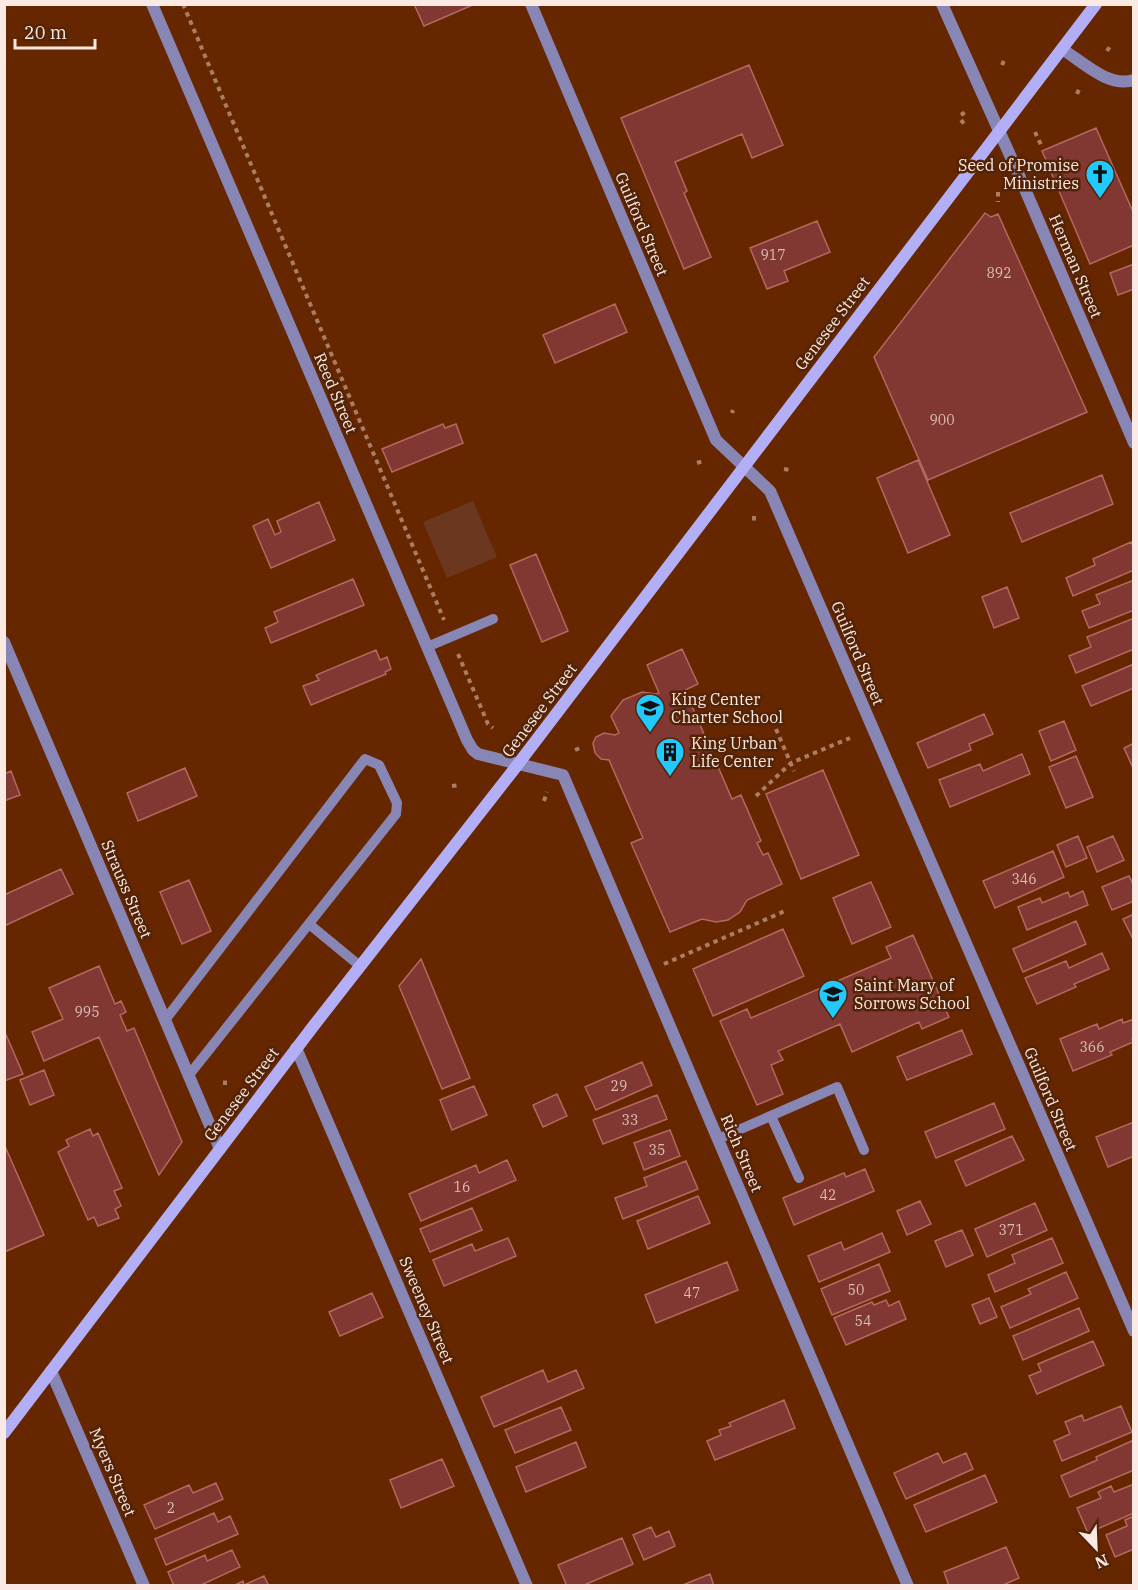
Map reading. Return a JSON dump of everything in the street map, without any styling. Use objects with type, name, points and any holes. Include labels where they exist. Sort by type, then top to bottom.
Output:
[{"type":"main road","name":"Genesee Street","points":[[4,1433],[296,1048],[519,764],[1096,4]]},
{"type":"street","name":"Reed Street","points":[[152,4],[473,750],[478,754],[519,764]]},
{"type":"street","name":"Guilford Street","points":[[531,4],[716,441],[770,491],[1134,1331]]},
{"type":"street","name":"Herman Street","points":[[942,4],[1134,443]]},
{"type":"street","points":[[1062,49],[1112,81],[1124,83],[1134,80]]},
{"type":"street","name":"Strauss Street","points":[[4,642],[220,1149]]},
{"type":"street","name":"Rich Street","points":[[519,764],[563,775],[908,1586]]},
{"type":"street","name":"Sweeney Street","points":[[296,1048],[527,1586]]},
{"type":"street","name":"Myers Street","points":[[51,1371],[144,1586]]},
{"type":"lane","points":[[427,647],[494,619]]},
{"type":"lane","points":[[165,1020],[365,759],[379,765],[397,803],[396,814],[189,1076]]},
{"type":"lane","points":[[309,924],[360,966]]},
{"type":"lane","points":[[718,1140],[837,1087],[864,1150]]},
{"type":"lane","points":[[771,1116],[799,1178]]},
{"type":"path","name":"Reed Street","points":[[183,4],[488,724],[493,728]]},
{"type":"path","points":[[1107,51],[1111,45]]},
{"type":"path","points":[[1002,65],[1005,58]]},
{"type":"path","points":[[1077,94],[1080,87]]},
{"type":"path","points":[[965,125],[961,117],[968,110]]},
{"type":"path","points":[[1035,132],[1041,145]]},
{"type":"path","points":[[998,192],[999,202]]},
{"type":"path","points":[[697,463],[703,461]]},
{"type":"path","points":[[754,516],[754,525]]},
{"type":"path","points":[[776,729],[794,771]]},
{"type":"path","points":[[756,796],[791,764],[850,738]]},
{"type":"path","points":[[452,786],[460,785]]},
{"type":"path","points":[[544,801],[547,792]]},
{"type":"path","points":[[665,963],[785,911]]},
{"type":"path","points":[[225,1077],[225,1084]]},
{"type":"shaded area","points":[[473,501],[497,557],[447,578],[423,522]]},
{"type":"building","points":[[414,4],[475,4],[424,26]]},
{"type":"building","points":[[749,65],[783,145],[752,158],[742,134],[675,162],[687,191],[684,193],[711,257],[684,269],[621,118]]},
{"type":"building","points":[[1096,128],[1134,214],[1134,245],[1090,264],[1042,151]]},
{"type":"building","points":[[985,213],[991,217],[998,214],[1087,412],[928,480],[874,357]]},
{"type":"building","points":[[817,221],[830,252],[784,271],[788,281],[767,289],[750,248]]},
{"type":"building","points":[[1134,264],[1134,289],[1118,295],[1110,273]]},
{"type":"building","points":[[615,304],[627,332],[555,363],[543,335]]},
{"type":"building","points":[[443,424],[445,428],[456,424],[463,443],[392,472],[382,449]]},
{"type":"building","points":[[918,460],[950,535],[908,553],[877,478]]},
{"type":"building","points":[[1102,475],[1113,504],[1022,542],[1010,513]]},
{"type":"building","points":[[319,502],[335,540],[271,568],[253,526],[268,519],[275,535],[281,532],[277,521]]},
{"type":"building","points":[[1131,542],[1134,548],[1134,570],[1073,596],[1066,578],[1095,565],[1093,559]]},
{"type":"building","points":[[536,554],[568,631],[542,642],[510,565]]},
{"type":"building","points":[[353,579],[364,605],[271,643],[265,628],[278,622],[274,612]]},
{"type":"building","points":[[1134,580],[1134,610],[1089,628],[1082,611],[1100,604],[1096,595]]},
{"type":"building","points":[[1007,587],[1019,618],[994,628],[982,597]]},
{"type":"building","points":[[1134,618],[1134,649],[1076,673],[1069,656],[1091,647],[1087,637]]},
{"type":"building","name":"King Urban Life Center","points":[[682,649],[698,684],[685,690],[732,799],[741,795],[761,841],[757,843],[763,855],[768,853],[782,884],[747,900],[740,912],[728,920],[716,922],[702,919],[670,932],[631,843],[643,838],[609,760],[601,759],[595,753],[593,743],[596,737],[604,733],[615,735],[619,733],[611,716],[623,700],[642,692],[659,693],[647,665]]},
{"type":"building","points":[[376,650],[380,660],[387,657],[391,669],[385,672],[386,674],[311,705],[303,686],[319,680],[316,675]]},
{"type":"building","points":[[1134,664],[1134,688],[1091,706],[1082,686]]},
{"type":"building","points":[[984,714],[993,734],[969,744],[971,750],[928,768],[917,743]]},
{"type":"building","points":[[1064,721],[1076,750],[1051,761],[1039,731]]},
{"type":"building","points":[[1134,743],[1134,770],[1124,748]]},
{"type":"building","points":[[1022,754],[1030,774],[950,807],[939,780],[980,764],[983,771]]},
{"type":"building","points":[[1076,756],[1093,797],[1066,808],[1049,767]]},
{"type":"building","points":[[185,768],[197,796],[138,821],[127,793]]},
{"type":"building","points":[[823,770],[859,855],[801,879],[766,794]]},
{"type":"building","points":[[11,771],[20,795],[4,801],[4,774]]},
{"type":"building","points":[[1078,836],[1087,858],[1066,867],[1057,845]]},
{"type":"building","points":[[1113,836],[1124,860],[1097,872],[1087,847]]},
{"type":"building","points":[[1053,851],[1064,877],[995,908],[983,881]]},
{"type":"building","points":[[61,869],[73,894],[4,926],[4,895]]},
{"type":"building","points":[[1129,876],[1134,886],[1134,901],[1112,910],[1102,887]]},
{"type":"building","points":[[189,880],[211,931],[182,944],[160,892]]},
{"type":"building","points":[[871,882],[891,927],[852,944],[833,898]]},
{"type":"building","points":[[1083,891],[1088,905],[1027,930],[1018,907],[1040,898],[1042,903],[1068,892],[1070,897]]},
{"type":"building","points":[[1134,914],[1134,941],[1123,919]]},
{"type":"building","points":[[1076,921],[1086,944],[1023,972],[1013,949]]},
{"type":"building","points":[[783,929],[804,976],[713,1016],[693,969]]},
{"type":"building","name":"Saint Mary of Sorrows School","points":[[913,935],[949,1017],[922,1029],[919,1022],[852,1052],[840,1024],[778,1051],[783,1060],[771,1065],[783,1094],[757,1105],[720,1021],[747,1009],[751,1018],[891,958],[886,947]]},
{"type":"building","points":[[1102,953],[1109,969],[1074,984],[1076,987],[1037,1004],[1025,978],[1066,961],[1069,968]]},
{"type":"building","points":[[421,959],[470,1078],[442,1089],[399,986]]},
{"type":"building","points":[[99,966],[115,1004],[121,1001],[126,1012],[120,1015],[127,1031],[134,1028],[182,1142],[159,1175],[99,1037],[44,1061],[32,1032],[63,1019],[49,988]]},
{"type":"building","points":[[1122,1019],[1123,1023],[1134,1019],[1133,1042],[1110,1052],[1112,1055],[1073,1071],[1060,1039],[1097,1024],[1099,1029]]},
{"type":"building","points":[[4,1030],[23,1074],[4,1081]]},
{"type":"building","points":[[962,1030],[972,1054],[907,1080],[897,1057]]},
{"type":"building","points":[[642,1062],[652,1085],[596,1110],[585,1087]]},
{"type":"building","points":[[44,1070],[54,1095],[30,1105],[20,1080]]},
{"type":"building","points":[[474,1086],[487,1115],[452,1130],[440,1100]]},
{"type":"building","points":[[557,1094],[567,1116],[543,1127],[533,1105]]},
{"type":"building","points":[[657,1095],[667,1119],[603,1144],[593,1120]]},
{"type":"building","points":[[994,1103],[1005,1129],[936,1158],[925,1132]]},
{"type":"building","points":[[1134,1122],[1134,1156],[1108,1167],[1096,1137]]},
{"type":"building","points":[[90,1129],[93,1136],[98,1133],[122,1188],[114,1191],[121,1206],[115,1209],[119,1218],[98,1226],[94,1217],[88,1220],[58,1152],[69,1146],[66,1140]]},
{"type":"building","points":[[670,1130],[680,1156],[644,1170],[634,1143]]},
{"type":"building","points":[[1012,1136],[1024,1160],[966,1186],[955,1161]]},
{"type":"building","points":[[4,1144],[44,1235],[4,1252]]},
{"type":"building","points":[[507,1160],[516,1180],[421,1221],[409,1194],[476,1165],[479,1173]]},
{"type":"building","points":[[686,1161],[698,1189],[623,1219],[615,1198],[647,1186],[644,1178]]},
{"type":"building","points":[[865,1169],[874,1191],[794,1225],[783,1198],[844,1173],[846,1177]]},
{"type":"building","points":[[698,1196],[710,1223],[648,1249],[637,1221]]},
{"type":"building","points":[[920,1201],[931,1224],[907,1235],[897,1211]]},
{"type":"building","points":[[1035,1203],[1047,1230],[987,1257],[975,1229]]},
{"type":"building","points":[[472,1208],[482,1230],[430,1252],[420,1229]]},
{"type":"building","points":[[962,1230],[973,1255],[946,1267],[935,1241]]},
{"type":"building","points":[[882,1233],[890,1252],[819,1282],[808,1256],[841,1242],[844,1250]]},
{"type":"building","points":[[508,1238],[516,1256],[444,1286],[433,1260],[472,1244],[475,1251]]},
{"type":"building","points":[[1052,1238],[1063,1263],[995,1292],[988,1275],[1015,1263],[1012,1255]]},
{"type":"building","points":[[727,1262],[738,1290],[656,1323],[645,1295]]},
{"type":"building","points":[[879,1264],[890,1291],[832,1315],[821,1289]]},
{"type":"building","points":[[1066,1272],[1078,1298],[1010,1328],[1001,1307],[1031,1294],[1028,1289]]},
{"type":"building","points":[[372,1293],[383,1317],[340,1336],[329,1312]]},
{"type":"building","points":[[989,1298],[997,1317],[980,1324],[972,1305]]},
{"type":"building","points":[[886,1300],[889,1306],[899,1301],[906,1319],[846,1345],[834,1318],[872,1302],[874,1305]]},
{"type":"building","points":[[1079,1308],[1089,1331],[1023,1360],[1013,1336]]},
{"type":"building","points":[[1093,1341],[1104,1365],[1037,1394],[1029,1376],[1041,1371],[1038,1364]]},
{"type":"building","points":[[543,1370],[548,1382],[576,1370],[584,1388],[494,1427],[481,1397]]},
{"type":"building","points":[[784,1400],[795,1428],[715,1460],[707,1441],[721,1435],[719,1430],[731,1426],[729,1423]]},
{"type":"building","points":[[1121,1406],[1132,1432],[1062,1461],[1054,1441],[1070,1434],[1065,1422],[1082,1415],[1084,1421]]},
{"type":"building","points":[[561,1407],[571,1430],[515,1453],[505,1430]]},
{"type":"building","points":[[1134,1440],[1134,1470],[1070,1497],[1061,1476]]},
{"type":"building","points":[[576,1442],[586,1467],[526,1492],[516,1467]]},
{"type":"building","points":[[938,1453],[943,1463],[966,1453],[973,1469],[906,1499],[894,1473]]},
{"type":"building","points":[[442,1459],[454,1486],[401,1508],[390,1480]]},
{"type":"building","points":[[985,1475],[997,1502],[926,1532],[914,1505]]},
{"type":"building","points":[[216,1483],[223,1499],[155,1529],[144,1505],[189,1485],[193,1493]]},
{"type":"building","points":[[1134,1484],[1134,1513],[1088,1533],[1077,1508],[1101,1498],[1098,1492],[1111,1486],[1114,1492]]},
{"type":"building","points":[[214,1513],[218,1522],[230,1516],[238,1534],[166,1565],[155,1539]]},
{"type":"building","points":[[1134,1516],[1134,1549],[1115,1557],[1106,1535],[1127,1526],[1125,1520]]},
{"type":"building","points":[[651,1527],[656,1537],[669,1531],[675,1546],[644,1560],[633,1535]]},
{"type":"building","points":[[622,1538],[633,1564],[582,1586],[567,1586],[558,1565]]},
{"type":"building","points":[[1006,1547],[1019,1578],[1001,1586],[949,1586],[944,1572]]},
{"type":"building","points":[[232,1550],[240,1567],[199,1586],[174,1586],[168,1572],[205,1555],[207,1561]]},
{"type":"building","points":[[710,1574],[714,1586],[685,1586],[685,1584]]},
{"type":"building","points":[[264,1576],[269,1586],[233,1586],[243,1581],[244,1585]]},
{"type":"place","name":"Seed of Promise Ministries","points":[[1100,200]]},
{"type":"place","name":"King Center Charter School","points":[[650,734]]},
{"type":"place","name":"King Urban Life Center","points":[[670,778]]},
{"type":"place","name":"Saint Mary of Sorrows School","points":[[833,1020]]}]
